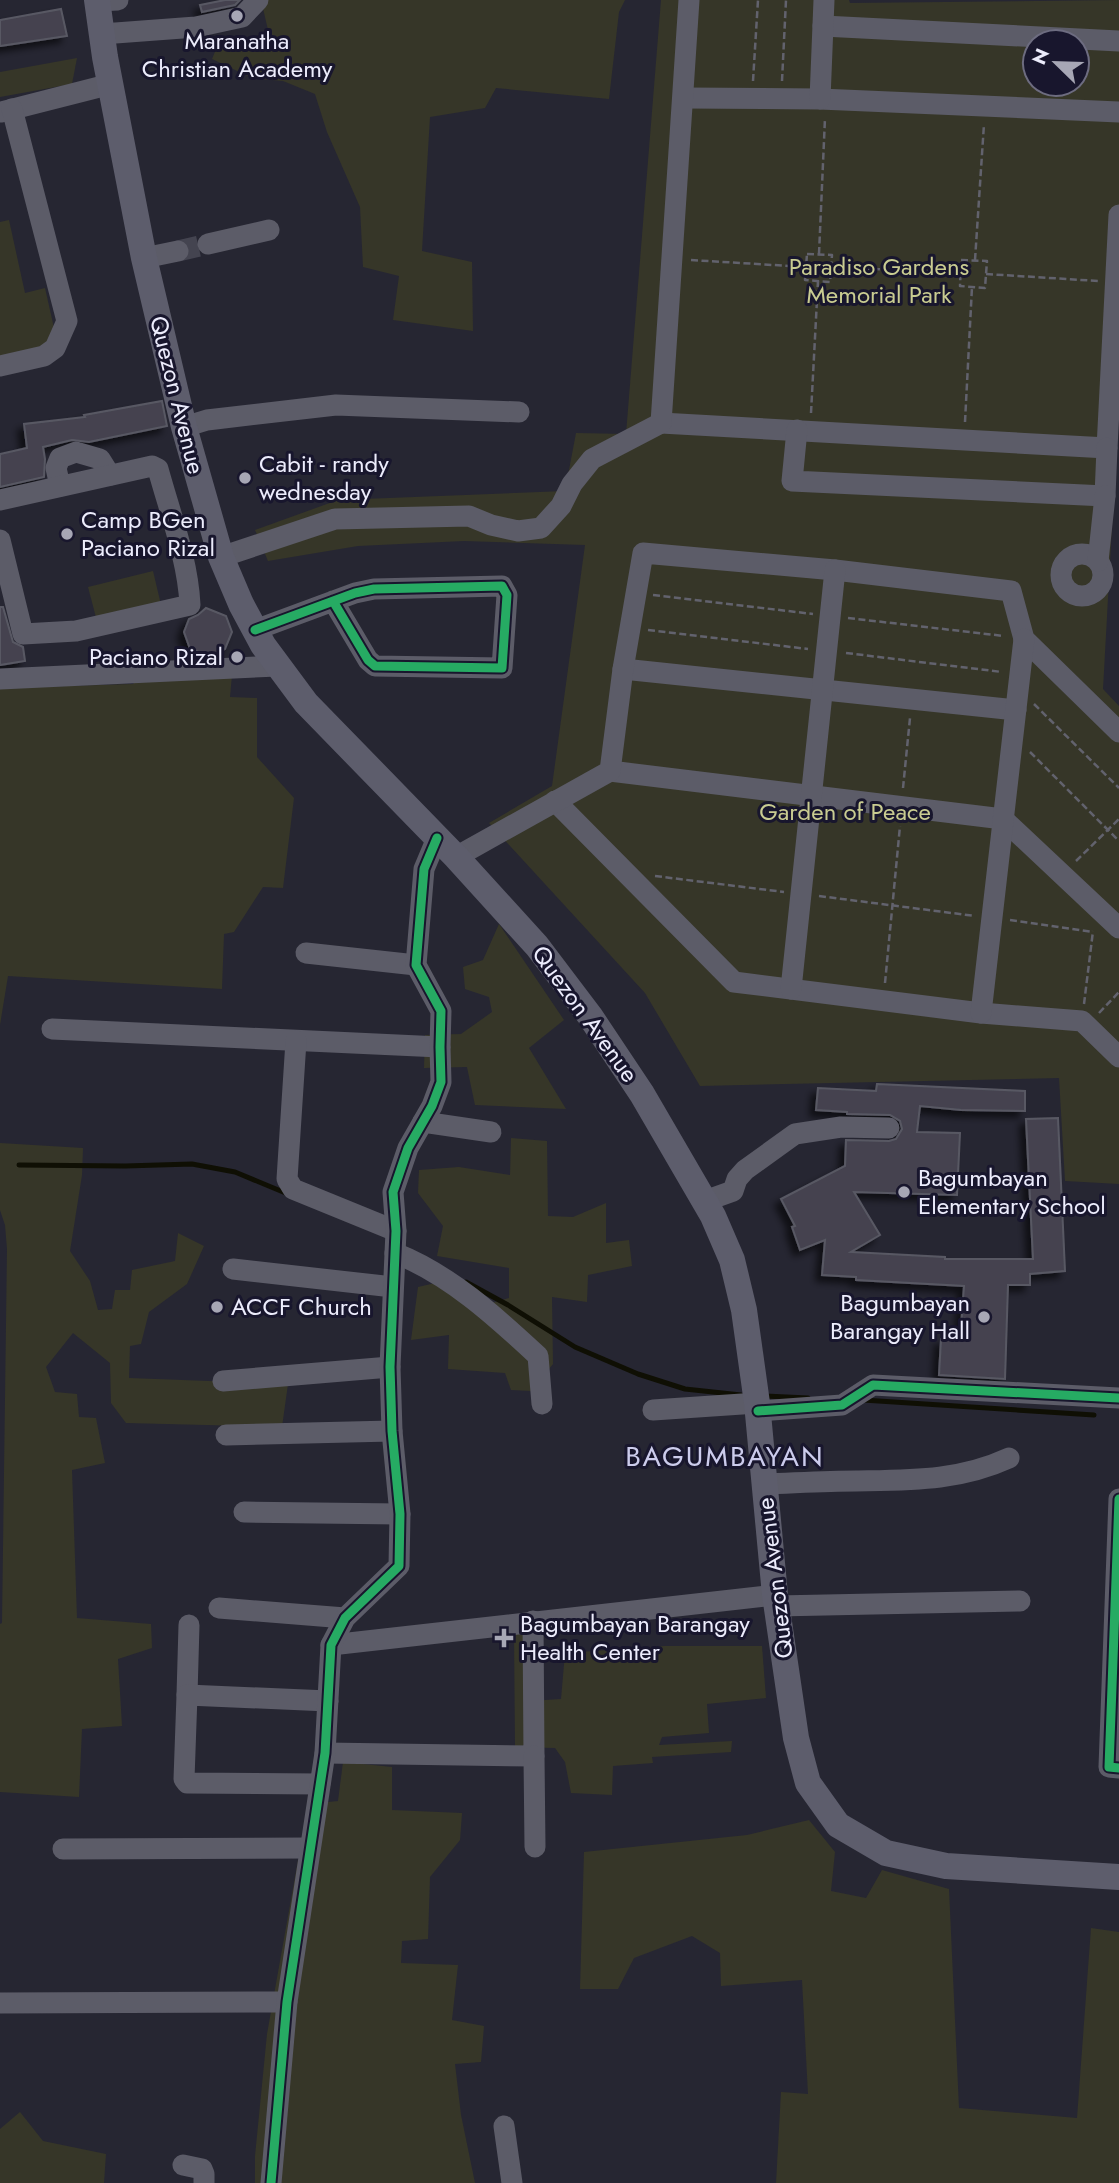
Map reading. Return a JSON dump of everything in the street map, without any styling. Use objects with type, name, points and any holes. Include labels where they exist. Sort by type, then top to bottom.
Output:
[{"type":"main road","name":"Quezon Avenue","points":[[97,0],[144,258],[184,427],[221,557],[255,631],[277,666],[306,702],[456,857],[537,946],[590,1016],[642,1094],[705,1201],[732,1260],[744,1310],[758,1407],[776,1600],[796,1738],[808,1783],[838,1825],[886,1853],[946,1867],[1119,1877]]},
{"type":"street","points":[[97,0],[118,0]]},
{"type":"street","points":[[102,34],[196,27],[242,17],[258,0]]},
{"type":"street","points":[[661,423],[689,0]]},
{"type":"street","points":[[820,99],[824,0]]},
{"type":"street","points":[[823,26],[1119,41]]},
{"type":"street","points":[[0,366],[44,356],[55,348],[67,321],[6,110],[111,84]]},
{"type":"street","points":[[684,98],[820,99],[1119,112]]},
{"type":"street","points":[[1098,561],[1105,496],[1119,215]]},
{"type":"street","points":[[208,244],[269,230]]},
{"type":"street","points":[[144,258],[178,251]]},
{"type":"street","points":[[184,427],[207,420],[336,405],[519,412]]},
{"type":"street","points":[[221,557],[335,519],[469,516],[517,531],[541,528],[561,506],[572,484],[592,459],[661,423],[1107,448]]},
{"type":"street","points":[[803,430],[792,481],[1105,496]]},
{"type":"street","points":[[60,486],[56,468],[60,458],[76,453],[100,459],[110,475]]},
{"type":"street","points":[[0,500],[152,466],[158,470],[175,528],[190,605],[76,631],[23,634],[0,540]]},
{"type":"street","points":[[175,528],[208,517]]},
{"type":"street","points":[[610,771],[623,668],[643,553],[835,570],[1011,591],[1024,639],[981,1013]]},
{"type":"street","points":[[791,989],[835,570]]},
{"type":"street","points":[[255,631],[333,601],[374,589],[502,586],[508,595],[502,668],[375,666],[368,660],[333,601]]},
{"type":"street","points":[[1024,639],[1119,732]]},
{"type":"street","points":[[0,679],[277,666]]},
{"type":"street","points":[[623,668],[1016,710]]},
{"type":"street","points":[[456,857],[610,771],[1003,819],[1119,929]]},
{"type":"street","points":[[555,801],[734,982],[1085,1024],[1119,1057]]},
{"type":"street","points":[[271,2183],[287,2002],[325,1753],[331,1645],[345,1618],[399,1566],[400,1514],[392,1431],[390,1367],[396,1231],[393,1192],[408,1148],[442,1083],[441,1011],[416,965],[424,869],[438,838]]},
{"type":"street","points":[[306,953],[416,965]]},
{"type":"street","points":[[52,1029],[440,1047]]},
{"type":"street","points":[[296,1041],[287,1179],[293,1189],[396,1231]]},
{"type":"street","points":[[423,1122],[491,1132]]},
{"type":"street","points":[[705,1201],[733,1191],[737,1179],[745,1170],[795,1134],[841,1127],[889,1128]]},
{"type":"street","points":[[394,1253],[423,1264],[456,1286],[538,1356],[542,1404]]},
{"type":"street","points":[[233,1269],[393,1287]]},
{"type":"street","points":[[223,1381],[390,1367]]},
{"type":"street","points":[[653,1410],[842,1405],[873,1385],[1119,1398]]},
{"type":"street","points":[[226,1436],[392,1431]]},
{"type":"street","points":[[765,1484],[947,1477],[984,1469],[1009,1458]]},
{"type":"street","points":[[1119,1499],[1109,1766],[1119,1769]]},
{"type":"street","points":[[244,1512],[400,1514]]},
{"type":"street","points":[[331,1645],[533,1621],[776,1600],[1020,1601]]},
{"type":"street","points":[[219,1608],[345,1618]]},
{"type":"street","points":[[533,1621],[535,1847]]},
{"type":"street","points":[[189,1625],[184,1779],[187,1783],[320,1784]]},
{"type":"street","points":[[187,1695],[328,1701]]},
{"type":"street","points":[[325,1753],[534,1756]]},
{"type":"street","points":[[64,1849],[309,1848]]},
{"type":"street","points":[[0,2003],[287,2002]]},
{"type":"street","points":[[504,2126],[512,2183]]},
{"type":"street","points":[[183,2165],[202,2169],[205,2183]]},
{"type":"path","points":[[752,98],[758,0]]},
{"type":"path","points":[[781,99],[786,0]]},
{"type":"path","points":[[819,254],[826,111],[820,99]]},
{"type":"path","points":[[975,260],[985,106]]},
{"type":"path","points":[[807,254],[819,254],[832,255],[830,282],[805,280],[807,254]]},
{"type":"path","points":[[673,259],[806,267]]},
{"type":"path","points":[[961,260],[975,260],[987,261],[985,288],[960,286],[961,260]]},
{"type":"path","points":[[831,267],[961,273]]},
{"type":"path","points":[[986,274],[1116,282]]},
{"type":"path","points":[[803,430],[818,281]]},
{"type":"path","points":[[964,440],[972,287]]},
{"type":"path","points":[[1018,688],[1119,788]]},
{"type":"path","points":[[883,1000],[912,699]]},
{"type":"path","points":[[1013,735],[1119,841]]},
{"type":"path","points":[[1062,875],[1119,819]]},
{"type":"path","points":[[625,872],[1093,932]]},
{"type":"path","points":[[1085,1024],[1096,907]]},
{"type":"path","points":[[1085,1024],[1119,992]]},
{"type":"green space","points":[[261,0],[625,0],[619,12],[609,99],[496,88],[485,108],[430,117],[422,251],[472,262],[473,331],[393,320],[399,276],[363,267],[360,207],[327,132],[315,94],[283,81],[252,78],[212,59],[219,42],[269,34]]},
{"type":"green space","points":[[661,0],[849,0],[850,3],[1119,0],[1119,399],[1103,689],[1119,706],[1119,1184],[1065,1181],[1059,1078],[700,1086],[645,993],[489,823],[552,786],[585,545],[464,541],[358,546],[268,561],[255,530],[338,500],[565,491],[576,433],[626,434]]},
{"type":"green space","points":[[77,58],[72,84],[0,97],[0,72]]},
{"type":"green space","points":[[9,220],[25,293],[45,288],[59,350],[0,363],[0,222]]},
{"type":"green space","points":[[153,571],[162,609],[98,625],[88,587]]},
{"type":"green space","points":[[232,675],[230,697],[257,698],[257,757],[294,798],[283,888],[263,887],[234,932],[224,934],[222,989],[8,976],[0,1025],[0,688],[133,684],[137,680]]},
{"type":"green space","points":[[499,924],[564,1020],[529,1048],[566,1109],[475,1105],[467,1067],[424,1068],[425,1035],[461,1034],[492,1012],[489,997],[465,989],[463,967],[483,960]]},
{"type":"green space","points":[[511,1138],[547,1141],[548,1216],[573,1217],[606,1203],[606,1243],[629,1240],[632,1266],[588,1275],[587,1302],[552,1297],[553,1364],[531,1391],[511,1390],[505,1373],[448,1369],[449,1335],[411,1340],[418,1287],[444,1281],[488,1304],[509,1298],[509,1268],[437,1256],[443,1226],[418,1193],[419,1170],[459,1167],[510,1175]]},
{"type":"green space","points":[[0,1143],[83,1148],[82,1175],[70,1251],[90,1281],[98,1310],[112,1309],[115,1290],[130,1290],[132,1270],[175,1261],[178,1233],[204,1246],[187,1284],[149,1312],[141,1344],[130,1346],[129,1378],[288,1384],[282,1427],[126,1423],[111,1403],[110,1363],[73,1333],[46,1367],[55,1392],[77,1394],[79,1417],[96,1418],[105,1463],[72,1470],[77,1618],[151,1624],[152,1648],[118,1659],[122,1726],[82,1729],[79,1797],[0,1792],[0,1624],[7,1249],[5,1225],[0,1210]]},
{"type":"green space","points":[[529,1628],[529,1701],[561,1699],[565,1653],[665,1646],[762,1646],[766,1698],[707,1704],[709,1733],[662,1737],[659,1745],[732,1741],[731,1752],[652,1757],[653,1763],[613,1766],[612,1795],[571,1793],[565,1762],[555,1748],[515,1747],[514,1632]]},
{"type":"green space","points":[[343,1762],[392,1767],[392,1810],[462,1813],[460,1840],[430,1877],[428,1939],[402,1941],[401,1963],[458,1965],[452,2020],[484,2026],[481,2062],[455,2064],[461,2115],[475,2183],[255,2183],[255,2156],[267,2034],[308,1804],[338,1801]]},
{"type":"green space","points":[[809,1820],[835,1852],[831,1891],[866,1898],[882,1870],[949,1889],[959,2108],[1077,2118],[1091,1928],[1119,1932],[1119,2183],[776,2183],[781,2092],[808,2094],[802,1980],[721,1986],[720,1953],[692,1936],[634,1958],[618,1989],[580,1989],[584,1852],[747,1835]]},
{"type":"green space","points":[[20,2112],[43,2141],[106,2154],[104,2183],[0,2183],[0,2129]]},
{"type":"building","points":[[240,0],[235,5],[202,12],[200,5]]},
{"type":"building","points":[[61,9],[67,36],[0,46],[0,20]]},
{"type":"building","points":[[162,401],[167,426],[89,442],[72,440],[43,447],[44,477],[0,487],[0,454],[27,448],[24,424],[85,417],[84,415]]},
{"type":"building","points":[[0,607],[3,607],[13,642],[23,647],[25,661],[0,665]]},
{"type":"building","points":[[206,608],[226,616],[232,632],[225,649],[210,656],[190,649],[184,632],[189,619]]},
{"type":"building","points":[[877,1084],[1025,1091],[1025,1111],[920,1106],[917,1132],[960,1133],[957,1195],[854,1192],[880,1235],[851,1252],[945,1259],[1033,1259],[1026,1119],[1058,1118],[1065,1271],[1030,1274],[1030,1285],[1008,1285],[1005,1379],[939,1375],[941,1339],[960,1341],[964,1286],[856,1280],[856,1277],[822,1275],[825,1240],[800,1250],[792,1227],[795,1226],[781,1199],[845,1166],[846,1140],[889,1141],[896,1139],[902,1129],[900,1121],[890,1115],[816,1110],[818,1088],[876,1091]]},
{"type":"waterway","points":[[19,1165],[192,1164],[235,1172],[288,1194]]},
{"type":"waterway","points":[[466,1282],[575,1347],[638,1374],[685,1389],[741,1395]]},
{"type":"waterway","points":[[765,1396],[808,1398]]},
{"type":"waterway","points":[[863,1400],[1094,1415]]},
{"type":"tunnel","points":[[178,251],[208,244]]},
{"type":"cycle path","points":[[255,630],[355,593],[374,589],[502,586],[507,595],[502,668],[375,666],[368,660],[333,601]]},
{"type":"cycle path","points":[[271,2183],[287,2002],[325,1753],[331,1645],[345,1618],[399,1566],[400,1514],[392,1431],[390,1367],[396,1231],[393,1192],[408,1148],[432,1106],[441,1082],[441,1011],[416,965],[424,869],[437,838]]},
{"type":"cycle path","points":[[758,1411],[842,1405],[873,1385],[1119,1398]]},
{"type":"cycle path","points":[[1119,1499],[1109,1767],[1119,1768]]},
{"type":"place","name":"Maranatha Christian Academy","points":[[237,16]]},
{"type":"place","name":"Cabit - randy wednesday","points":[[245,478]]},
{"type":"place","name":"Camp BGen Paciano Rizal","points":[[67,534]]},
{"type":"place","name":"Paciano Rizal","points":[[237,657]]},
{"type":"place","name":"Bagumbayan Elementary School","points":[[904,1192]]},
{"type":"place","name":"ACCF Church","points":[[217,1307]]},
{"type":"place","name":"Bagumbayan Barangay Hall","points":[[984,1317]]},
{"type":"place","name":"Bagumbayan Barangay Health Center","points":[[504,1638]]},
{"type":"district","name":"BAGUMBAYAN","points":[[725,1456]]},
{"type":"park label","name":"Paradiso Gardens Memorial Park","points":[[879,281]]},
{"type":"park label","name":"Garden of Peace","points":[[845,812]]}]
